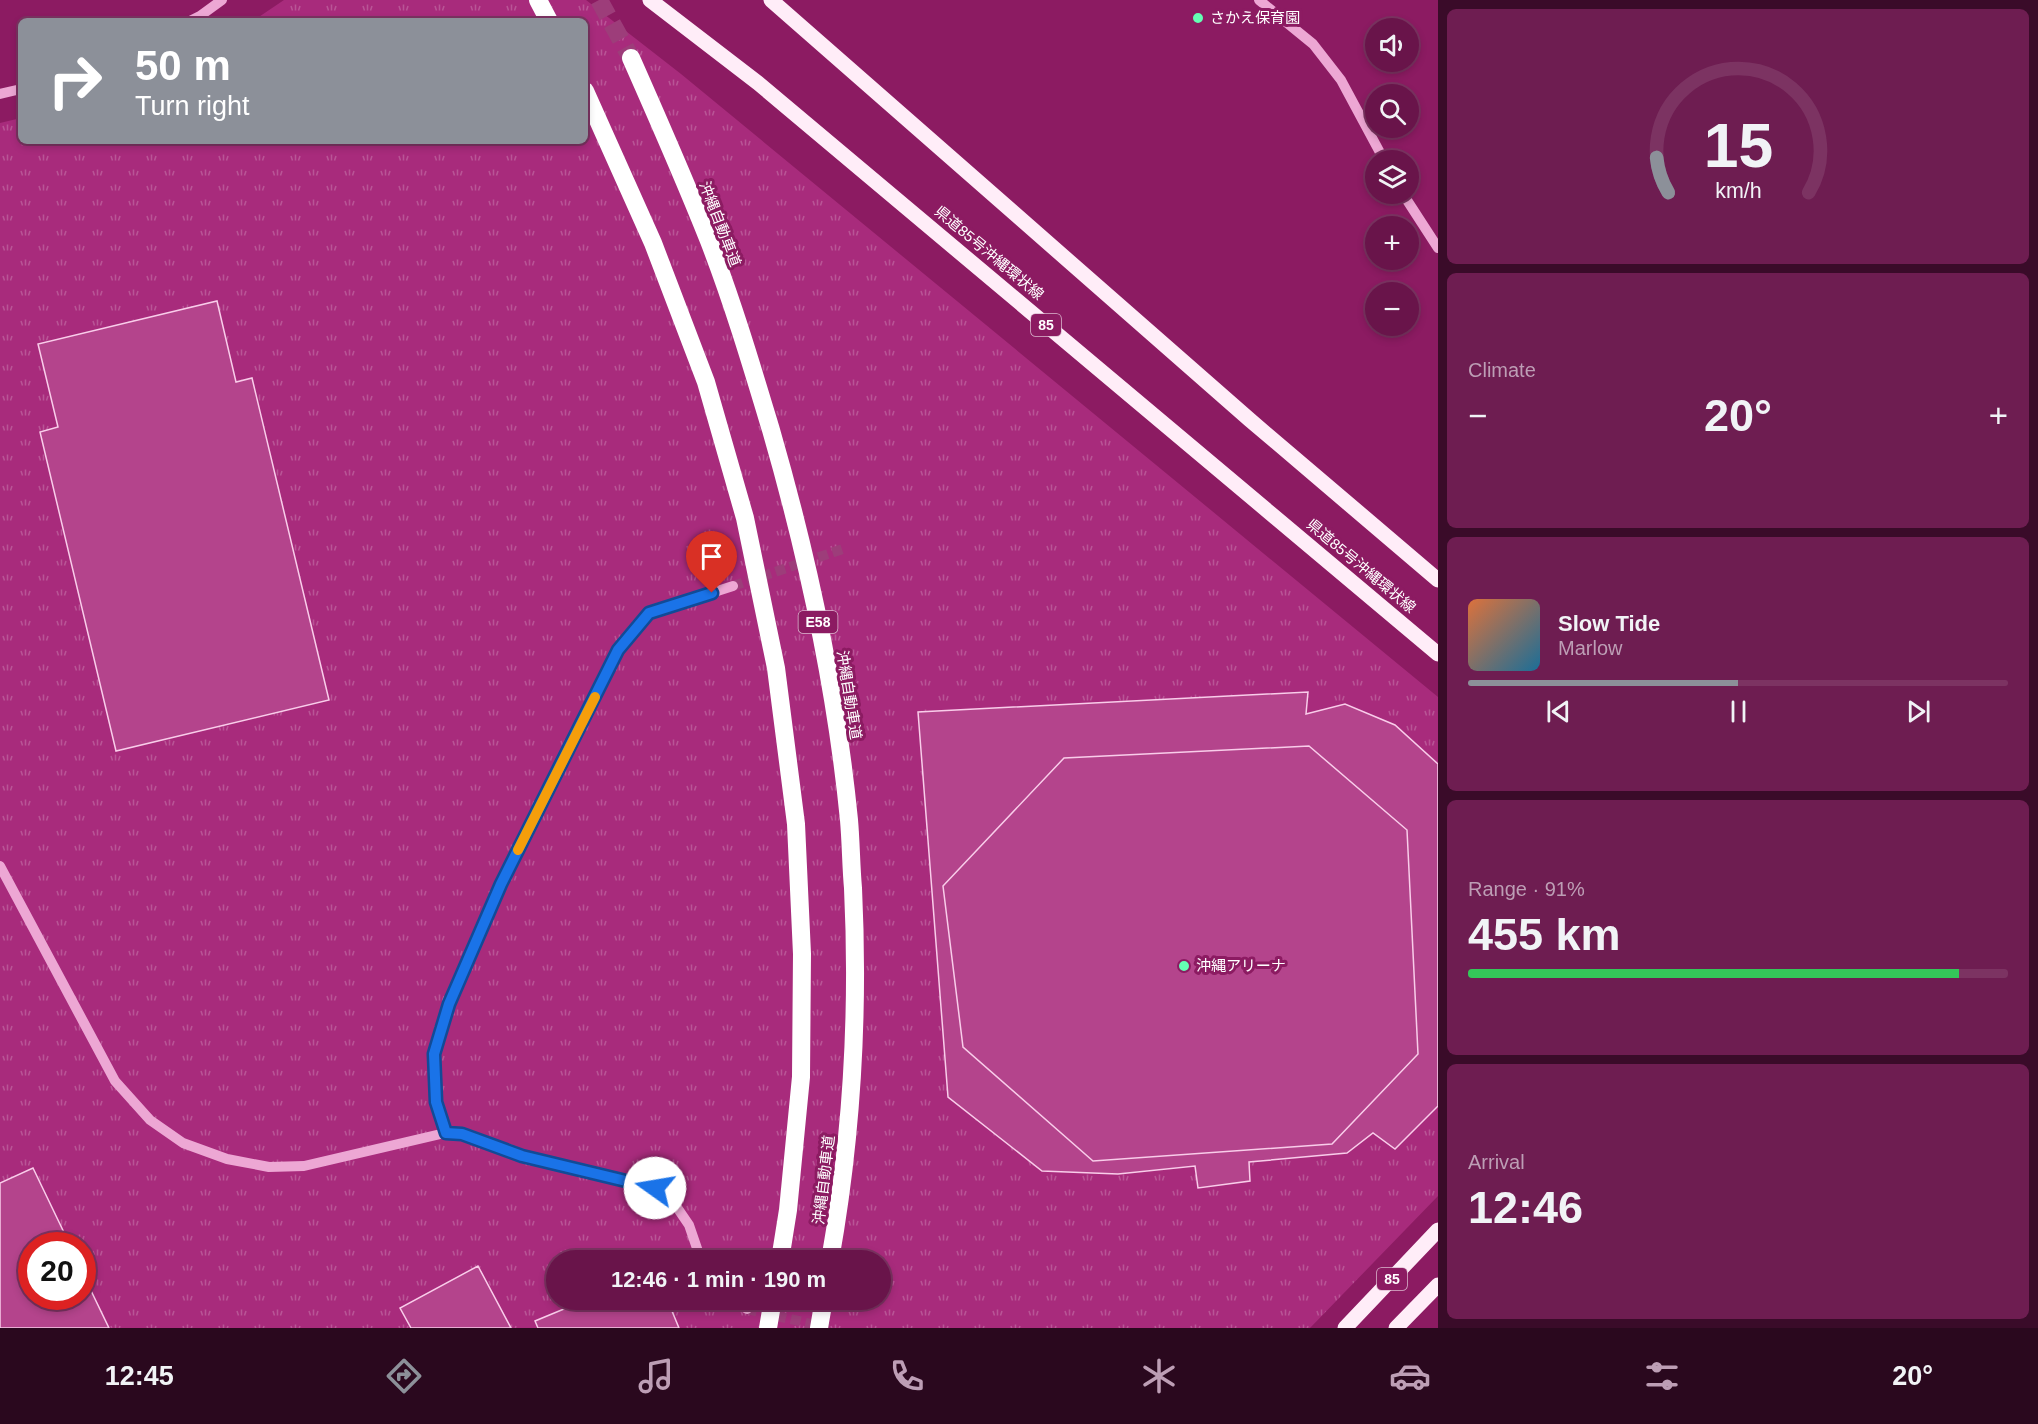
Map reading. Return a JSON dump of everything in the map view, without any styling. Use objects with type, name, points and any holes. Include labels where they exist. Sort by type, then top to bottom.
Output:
[{"type":"highway","points":[[538,0],[547,18]]},
{"type":"highway","name":"沖縄自動車道","points":[[631,58],[710,244],[753,369],[793,505],[827,661],[849,821],[856,954],[853,1078],[839,1213],[833,1250]]},
{"type":"highway","points":[[588,98],[654,243],[706,382],[745,518],[776,668],[796,824],[802,954],[801,1077],[788,1210],[782,1250]]},
{"type":"highway","points":[[768,1328],[771,1310]]},
{"type":"highway","points":[[819,1328],[822,1310]]},
{"type":"main road","name":"県道85号沖縄環状線","points":[[650,0],[758,83],[1438,654]]},
{"type":"main road","points":[[771,0],[1250,420],[1438,580]]},
{"type":"main road","name":"85","points":[[1345,1328],[1438,1230]]},
{"type":"main road","name":"85","points":[[1396,1328],[1438,1285]]},
{"type":"street","points":[[196,18],[222,0]]},
{"type":"street","points":[[1259,0],[1313,44],[1341,80],[1379,150]]},
{"type":"street","points":[[0,94],[18,90]]},
{"type":"street","points":[[1409,204],[1438,248]]},
{"type":"street","points":[[446,1133],[436,1102],[434,1054],[449,1004],[501,884],[618,650],[649,613],[733,586]]},
{"type":"street","points":[[0,866],[115,1081],[150,1120],[183,1143],[227,1159],[269,1167],[304,1166],[446,1133],[462,1134],[522,1156],[655,1188],[674,1203],[689,1225],[698,1250]]},
{"type":"green space","points":[[284,0],[586,0],[681,74],[1438,697],[1438,1196],[1310,1328],[0,1328],[0,123],[18,119],[18,144],[588,144],[588,18],[257,18]]},
{"type":"building","points":[[217,301],[236,382],[252,378],[329,700],[116,751],[40,432],[58,427],[38,344]]},
{"type":"building","name":"沖縄アリーナ","points":[[1308,692],[1306,714],[1345,704],[1395,725],[1438,764],[1438,1106],[1395,1149],[1373,1133],[1347,1153],[1249,1162],[1250,1181],[1198,1188],[1195,1166],[1118,1174],[1042,1171],[948,1097],[918,712]]},
{"type":"building","name":"沖縄アリーナ","points":[[1309,746],[1407,830],[1418,1054],[1332,1144],[1093,1161],[963,1047],[943,886],[1064,758]]},
{"type":"building","points":[[33,1168],[64,1232],[18,1232],[18,1310],[96,1310],[96,1301],[109,1328],[0,1328],[0,1183]]},
{"type":"building","points":[[478,1266],[511,1328],[411,1328],[400,1308]]},
{"type":"building","points":[[562,1310],[672,1310],[679,1328],[538,1328],[535,1321]]},
{"type":"tunnel","points":[[599,0],[631,58]]},
{"type":"tunnel","points":[[733,586],[843,549]]},
{"type":"tunnel","points":[[751,1310],[829,1328]]},
{"type":"slow traffic","points":[[518,850],[595,697]]},
{"type":"place","name":"さかえ保育園","points":[[1198,18]]},
{"type":"place","name":"沖縄アリーナ","points":[[1184,966]]},
{"type":"route","points":[[655,1188],[522,1156],[462,1134],[446,1133],[436,1102],[434,1054],[449,1004],[501,884],[618,650],[649,613],[712,593]]}]
